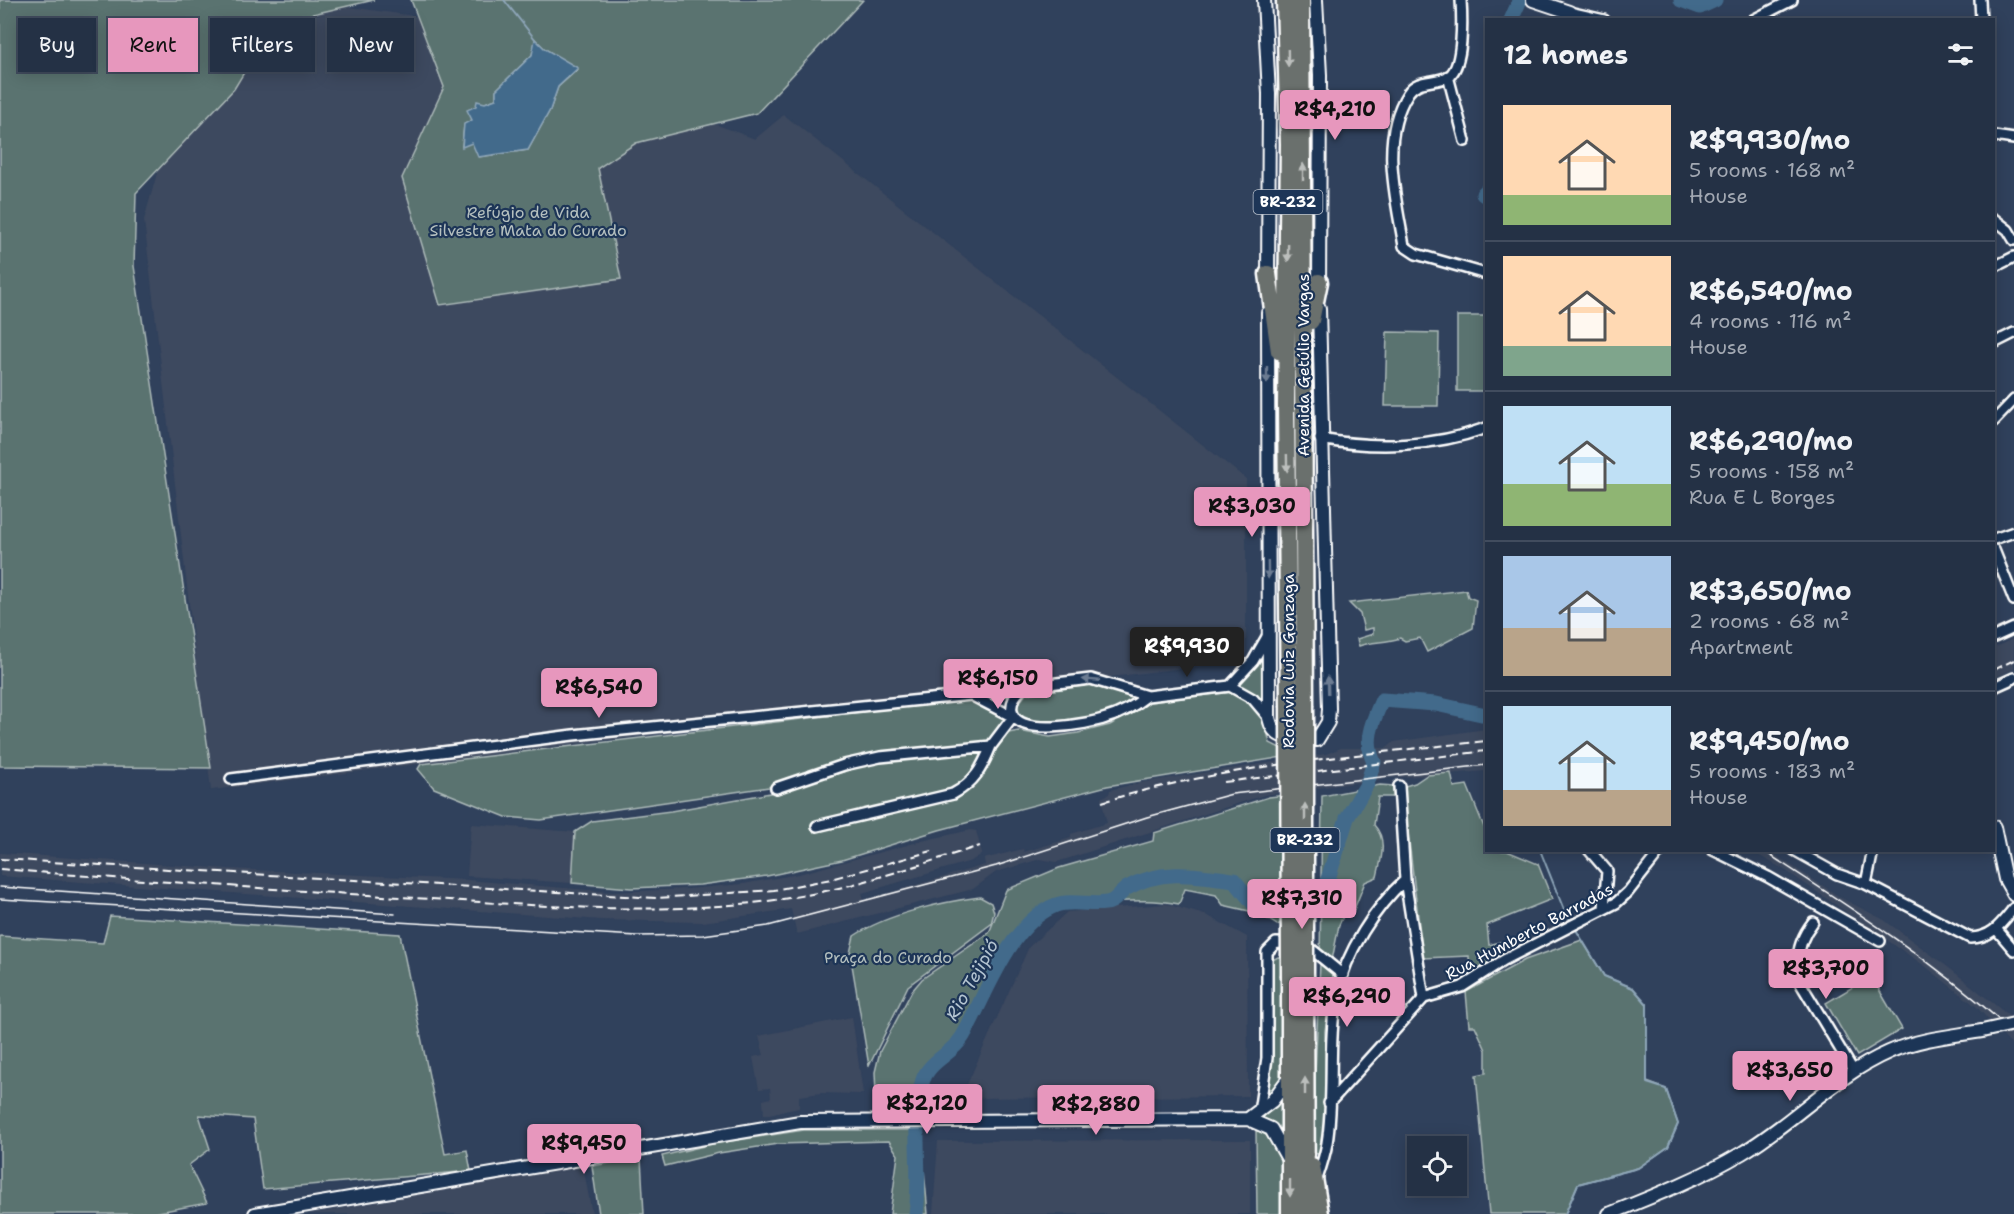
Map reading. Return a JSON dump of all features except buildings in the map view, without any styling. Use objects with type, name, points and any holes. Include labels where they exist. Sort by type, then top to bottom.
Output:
[{"type":"highway","name":"Rodovia Luiz Gonzaga","points":[[1285,0],[1289,144],[1286,405],[1297,705]]},
{"type":"highway","name":"Rodovia Luiz Gonzaga","points":[[1301,0],[1305,357],[1297,705],[1297,976],[1306,1214]]},
{"type":"highway","points":[[1268,274],[1286,405]]},
{"type":"highway","points":[[1305,357],[1319,282]]},
{"type":"highway","name":"Rodovia Luiz Gonzaga","points":[[1290,1214],[1289,1078],[1297,976]]},
{"type":"highway","points":[[1305,1145],[1317,1181],[1320,1214]]},
{"type":"street","points":[[1264,0],[1269,94],[1269,718]]},
{"type":"street","name":"Avenida Getúlio Vargas","points":[[1269,718],[1273,731],[1278,736],[1292,739],[1317,740],[1328,722],[1320,439],[1320,75],[1316,0]]},
{"type":"street","points":[[1461,0],[1462,28],[1455,67],[1448,76],[1416,84],[1408,92],[1399,112],[1391,153],[1404,246],[1416,254],[1485,274]]},
{"type":"street","points":[[1534,0],[1596,18]]},
{"type":"street","points":[[1758,18],[1792,0]]},
{"type":"street","points":[[1980,0],[1981,18]]},
{"type":"street","points":[[1448,76],[1465,141]]},
{"type":"street","points":[[1995,136],[2014,139]]},
{"type":"street","points":[[1995,220],[2008,230],[2014,240]]},
{"type":"street","points":[[1995,266],[2014,257]]},
{"type":"street","points":[[1995,342],[2014,333]]},
{"type":"street","points":[[1995,420],[2014,400]]},
{"type":"street","points":[[1320,439],[1360,444],[1406,444],[1462,436],[1485,428]]},
{"type":"street","points":[[1995,539],[2014,532]]},
{"type":"street","points":[[1995,552],[2014,600]]},
{"type":"street","points":[[1996,636],[2014,628]]},
{"type":"street","points":[[1230,686],[1253,661],[1268,635]]},
{"type":"street","points":[[231,779],[573,735],[971,695],[1091,679],[1147,696],[1230,686],[1253,699],[1269,718]]},
{"type":"street","points":[[1995,687],[2011,679],[2014,691]]},
{"type":"street","points":[[817,826],[953,794],[967,786],[978,775],[991,746],[1013,717],[1012,703],[1023,687]]},
{"type":"street","points":[[971,695],[1019,722],[1038,728],[1105,719],[1125,711],[1147,696]]},
{"type":"street","points":[[776,788],[844,765],[880,757],[991,746]]},
{"type":"street","points":[[1329,1103],[1424,998],[1405,880],[1399,786]]},
{"type":"street","points":[[1995,832],[2005,879],[2014,895]]},
{"type":"street","points":[[1591,852],[1607,871],[1604,908]]},
{"type":"street","name":"Rua Humberto Barradas","points":[[1424,998],[1462,987],[1504,960],[1604,908],[1628,892],[1659,852]]},
{"type":"street","points":[[1717,852],[1768,877],[1880,941]]},
{"type":"street","points":[[1866,884],[1873,852]]},
{"type":"street","points":[[1811,854],[1837,874],[1866,884],[1961,935],[1982,938],[1997,930],[2014,908]]},
{"type":"street","points":[[1317,1181],[1328,1142],[1333,1027],[1342,975],[1368,928],[1405,880]]},
{"type":"street","points":[[1813,922],[1801,942],[1797,970],[1801,984],[1854,1072]]},
{"type":"street","points":[[1997,930],[2014,950]]},
{"type":"street","points":[[1259,1112],[1267,1058],[1267,952],[1276,943],[1305,944],[1342,975]]},
{"type":"street","points":[[1609,1214],[1671,1188],[1742,1153],[1784,1126],[1854,1072],[1886,1053],[1904,1046],[2014,1024]]},
{"type":"street","points":[[1248,1119],[1259,1112],[1289,1078]]},
{"type":"street","points":[[255,1214],[777,1125],[808,1122],[1248,1119],[1271,1129],[1290,1162]]},
{"type":"shaded area","points":[[312,2],[429,18],[755,139],[784,115],[1246,479],[1246,660],[211,790],[144,220],[170,127],[232,72],[315,72],[315,18],[294,18]]},
{"type":"shaded area","points":[[535,39],[545,49],[578,68],[558,87],[550,110],[528,150],[478,157],[472,143],[462,147],[464,124],[472,120],[467,110],[476,106],[477,101],[485,103],[496,99],[496,90],[532,55]]},
{"type":"shaded area","points":[[2014,638],[2014,669],[1995,678],[1995,648]]},
{"type":"shaded area","points":[[1485,729],[1485,771],[1392,778],[1264,795],[1057,862],[1040,859],[996,872],[973,889],[797,934],[791,909],[703,922],[602,920],[0,876],[0,853],[229,869],[467,880],[612,892],[688,889],[743,884],[799,874],[926,840],[971,830],[976,831],[982,854],[971,861],[862,893],[864,900],[985,865],[984,859],[1023,849],[1024,852],[1071,838],[1071,834],[1107,823],[1101,798],[1109,794],[1110,790],[1144,782],[1326,754],[1341,748],[1387,748],[1394,742]]},
{"type":"shaded area","points":[[471,824],[575,832],[572,883],[467,876]]},
{"type":"shaded area","points":[[1753,852],[1771,852],[1843,899],[1884,920],[1949,968],[2014,1020],[2014,1048],[1977,1007],[1925,966],[1785,870]]},
{"type":"shaded area","points":[[1166,904],[1208,916],[1247,937],[1248,1096],[961,1098],[1029,947],[1067,912]]},
{"type":"shaded area","points":[[852,1017],[863,1094],[821,1093],[799,1096],[799,1108],[764,1115],[763,1100],[771,1098],[770,1088],[759,1089],[753,1057],[764,1055],[759,1036]]},
{"type":"shaded area","points":[[895,1091],[920,1093],[917,1113],[877,1114],[876,1094]]},
{"type":"shaded area","points":[[1250,1140],[1250,1214],[933,1214],[938,1141]]},
{"type":"shaded area","points":[[583,1166],[592,1214],[310,1214]]},
{"type":"green space","points":[[0,0],[374,0],[296,18],[210,18],[210,72],[244,72],[234,89],[136,193],[134,266],[211,768],[0,766]]},
{"type":"green space","name":"Refúgio de Vida Silvestre Mata do Curado","points":[[411,0],[863,0],[757,113],[636,143],[598,168],[621,279],[440,305],[402,178],[444,87]],"holes":[[[536,40],[545,49],[578,69],[558,87],[550,110],[528,150],[479,157],[472,142],[462,146],[464,125],[472,120],[476,106],[496,99],[496,90],[532,55]]]},
{"type":"green space","points":[[1457,316],[1485,316],[1485,391],[1457,391]]},
{"type":"green space","points":[[1387,332],[1439,333],[1438,406],[1385,406]]},
{"type":"green space","points":[[1466,590],[1468,597],[1476,600],[1473,628],[1427,652],[1420,638],[1405,641],[1400,638],[1359,646],[1357,639],[1373,634],[1373,628],[1364,630],[1360,614],[1349,603]]},
{"type":"green space","points":[[1267,643],[1267,711],[1236,685]]},
{"type":"green space","points":[[1090,685],[1135,698],[1135,701],[1106,716],[1037,726],[1024,723],[1017,714],[1016,707],[1026,694]]},
{"type":"green space","points":[[1232,692],[1262,713],[1270,743],[1282,749],[1283,757],[1107,786],[939,830],[842,860],[767,876],[700,885],[631,888],[572,883],[575,832],[592,821],[671,811],[776,792],[882,760],[996,748],[1003,734],[1019,731],[1050,737],[1078,733],[1110,725],[1149,702]]},
{"type":"green space","points":[[970,699],[1005,717],[989,742],[842,762],[769,787],[541,820],[506,817],[434,788],[418,769],[421,764]]},
{"type":"green space","points":[[1451,773],[1454,787],[1467,785],[1485,826],[1485,852],[1509,852],[1538,864],[1552,899],[1487,925],[1489,945],[1500,942],[1504,957],[1470,979],[1469,956],[1423,958],[1406,816],[1405,786],[1427,775]]},
{"type":"green space","points":[[1380,785],[1393,786],[1393,797],[1378,797],[1374,825],[1381,837],[1382,850],[1377,877],[1365,882],[1353,912],[1345,912],[1339,925],[1330,970],[1333,975],[1325,1031],[1325,1126],[1322,1153],[1315,1154],[1314,1097],[1320,964],[1322,796]]},
{"type":"green space","points":[[1286,795],[1286,921],[1277,925],[1258,913],[1223,905],[1216,895],[1185,889],[1179,904],[1140,901],[1073,902],[1056,905],[1039,914],[1024,927],[1000,962],[963,1037],[951,1051],[932,1066],[920,1093],[895,1091],[876,1094],[875,1072],[880,1051],[912,991],[922,979],[989,933],[1006,890],[1059,868],[1153,841],[1154,833],[1269,797]]},
{"type":"green space","name":"Praça do Curado","points":[[980,897],[991,903],[994,912],[991,924],[908,986],[869,1066],[850,953],[854,936],[898,915],[948,902]]},
{"type":"green space","points":[[110,916],[400,934],[445,1154],[467,1150],[471,1171],[263,1189],[253,1119],[199,1115],[210,1149],[189,1165],[207,1203],[148,1214],[0,1214],[0,936],[103,943]]},
{"type":"green space","points":[[1582,940],[1604,976],[1633,988],[1647,1004],[1647,1082],[1666,1089],[1678,1124],[1668,1147],[1638,1168],[1578,1184],[1565,1214],[1489,1214],[1476,1075],[1486,1073],[1486,1050],[1475,1026],[1469,1026],[1466,992],[1525,960]]},
{"type":"green space","points":[[1278,957],[1283,958],[1284,1072],[1280,1085],[1263,1106],[1267,963]]},
{"type":"green space","points":[[1871,976],[1902,1029],[1857,1056],[1826,1003]]},
{"type":"green space","points":[[1284,1090],[1285,1147],[1256,1117],[1268,1112]]},
{"type":"green space","points":[[920,1124],[928,1214],[890,1214],[898,1155],[889,1141],[778,1144],[719,1153],[665,1166],[662,1156],[712,1144],[804,1130],[910,1130],[909,1125]]},
{"type":"green space","points":[[1256,1130],[1275,1144],[1280,1154],[1284,1178],[1284,1214],[1257,1214]]},
{"type":"green space","points":[[641,1158],[644,1214],[599,1214],[592,1166]]},
{"type":"waterway","points":[[504,0],[535,39]]},
{"type":"waterway","name":"Rio Tejipió","points":[[1512,18],[1520,0]]},
{"type":"waterway","name":"Rio Tejipió","points":[[1681,0],[1700,7],[1715,0]]},
{"type":"waterway","name":"Rio Tejipió","points":[[1485,192],[1483,194],[1485,195]]},
{"type":"waterway","name":"Rio Tejipió","points":[[916,1214],[918,1198],[917,1115],[925,1075],[934,1063],[953,1048],[963,1036],[1000,962],[1025,927],[1039,914],[1062,903],[1110,902],[1127,888],[1166,875],[1206,876],[1234,880],[1258,909],[1305,911],[1321,894],[1347,818],[1367,784],[1374,762],[1369,746],[1370,731],[1382,700],[1436,704],[1485,715]]},
{"type":"waterway","points":[[1541,852],[1564,910],[1572,923]]},
{"type":"waterway","points":[[1565,1214],[1578,1184],[1638,1168],[1668,1147],[1678,1124],[1666,1089],[1647,1083],[1647,1004],[1633,988],[1604,976],[1575,928]]},
{"type":"waterway","points":[[879,1093],[894,1091],[920,1093]]},
{"type":"tram line","points":[[0,899],[637,936],[703,935],[768,926],[996,866],[1147,817],[1232,794],[1485,765]]},
{"type":"tram line","points":[[1765,852],[1860,914],[1923,959],[2014,1033]]},
{"type":"tram line","points":[[0,887],[395,914]]},
{"type":"railway","points":[[1995,670],[2014,660]]},
{"type":"railway","points":[[1102,802],[1149,789],[1244,770],[1485,741]]},
{"type":"railway","points":[[1224,782],[1485,751]]},
{"type":"railway","points":[[0,869],[520,904],[655,909],[744,904],[813,894],[980,846]]},
{"type":"railway","points":[[0,859],[657,898],[774,890],[831,879],[932,851]]}]
